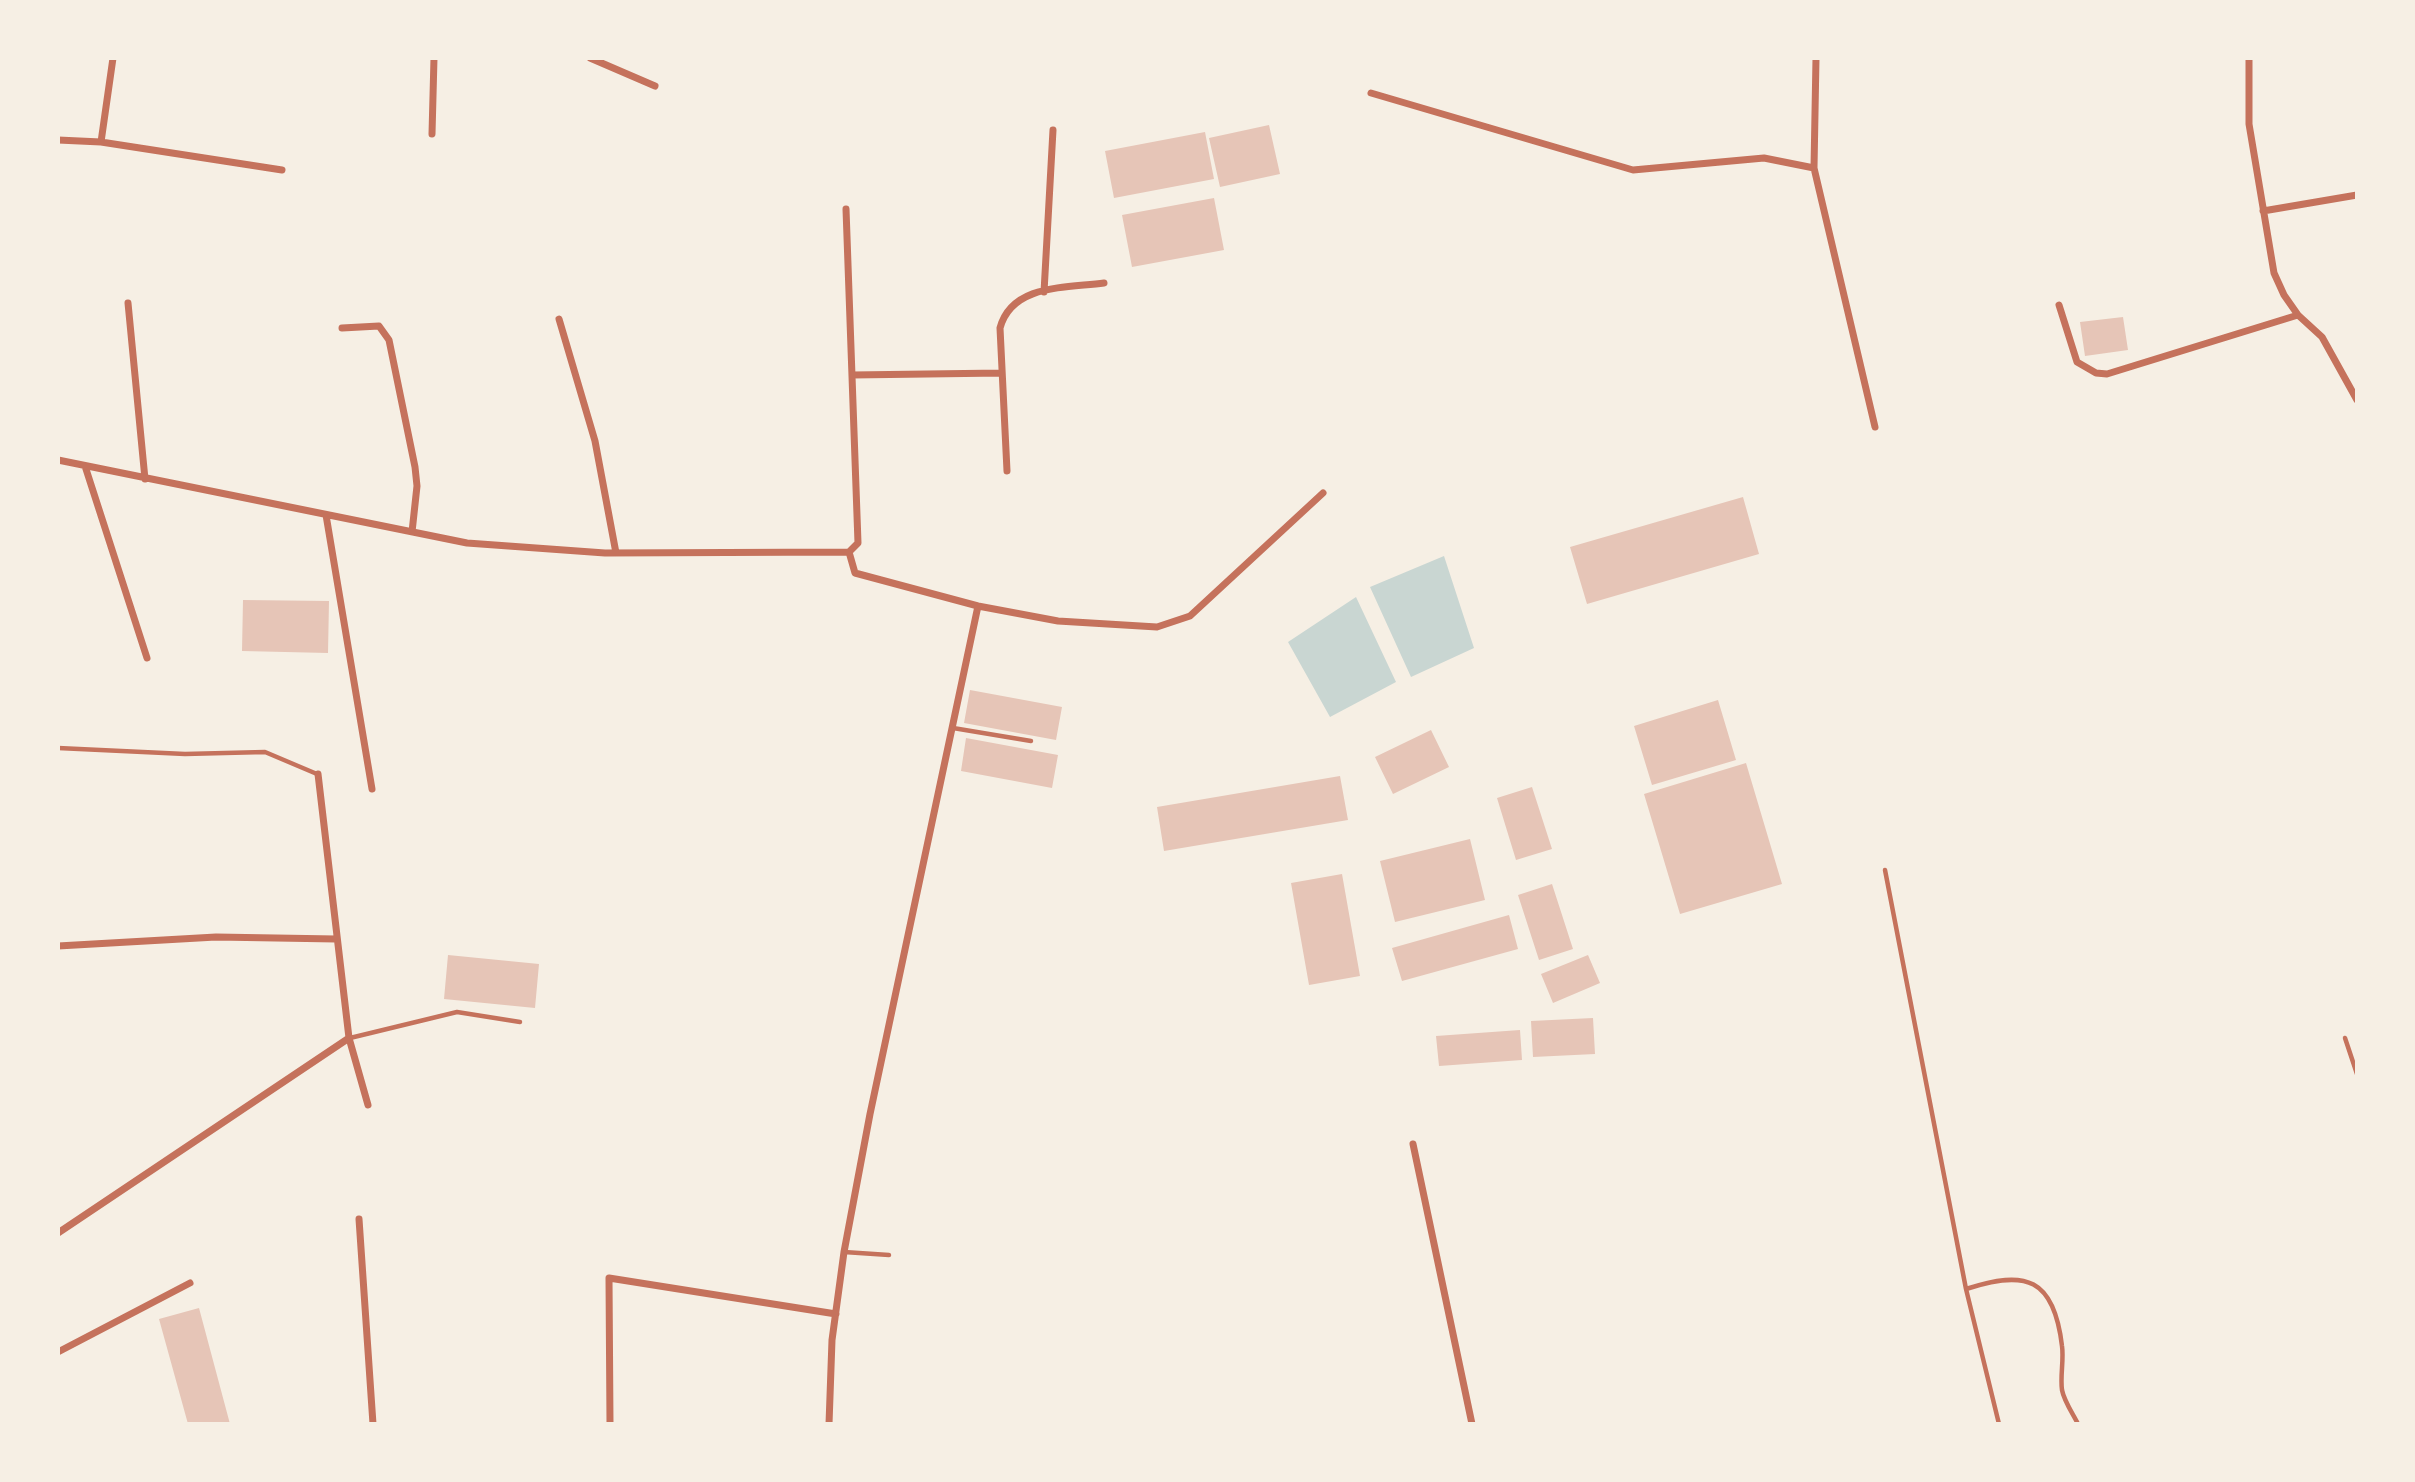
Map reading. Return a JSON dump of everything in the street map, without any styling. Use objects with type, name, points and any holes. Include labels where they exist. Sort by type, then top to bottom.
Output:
[{"type":"street","points":[[101,142],[113,58]]},
{"type":"street","points":[[432,134],[434,58]]},
{"type":"street","points":[[590,58],[655,86]]},
{"type":"street","points":[[1816,58],[1814,168],[1875,426]]},
{"type":"street","points":[[2249,58],[2249,124],[2274,272],[2284,295],[2298,315],[2322,337],[2357,400]]},
{"type":"street","points":[[1371,93],[1633,170],[1764,158],[1814,168]]},
{"type":"street","points":[[1044,292],[1053,130]]},
{"type":"street","points":[[58,140],[101,142],[282,170]]},
{"type":"street","points":[[2263,211],[2357,195]]},
{"type":"street","points":[[58,460],[467,543],[616,553],[849,552],[858,543],[846,209]]},
{"type":"street","points":[[1007,471],[1000,328],[1003,315],[1018,300],[1044,292],[1104,283]]},
{"type":"street","points":[[128,303],[145,479]]},
{"type":"street","points":[[2059,304],[2077,362],[2089,370],[2107,374],[2298,315]]},
{"type":"street","points":[[559,319],[595,441],[616,553]]},
{"type":"street","points":[[342,328],[379,326],[389,340],[415,467],[417,486],[412,532]]},
{"type":"street","points":[[852,375],[1002,373]]},
{"type":"street","points":[[85,466],[147,658]]},
{"type":"street","points":[[849,552],[855,573],[978,606],[1071,622],[1133,627],[1176,623],[1204,603],[1323,494]]},
{"type":"street","points":[[326,515],[372,789]]},
{"type":"street","points":[[829,1424],[832,1340],[844,1252],[870,1114],[978,606]]},
{"type":"street","points":[[318,774],[349,1038],[368,1105]]},
{"type":"street","points":[[58,946],[216,937],[337,939]]},
{"type":"street","points":[[58,1233],[349,1038]]},
{"type":"street","points":[[1413,1144],[1472,1424]]},
{"type":"street","points":[[359,1219],[373,1424]]},
{"type":"street","points":[[610,1424],[609,1278],[836,1314]]},
{"type":"street","points":[[58,1352],[190,1283]]},
{"type":"lane","points":[[952,728],[1031,741]]},
{"type":"lane","points":[[58,748],[185,754],[265,752],[318,774]]},
{"type":"lane","points":[[1885,870],[1966,1289],[1999,1424]]},
{"type":"lane","points":[[349,1038],[457,1012],[520,1022]]},
{"type":"lane","points":[[2345,1038],[2357,1074]]},
{"type":"lane","points":[[844,1252],[889,1255]]},
{"type":"lane","points":[[1966,1289],[2006,1278],[2026,1279],[2038,1285],[2050,1303],[2062,1345],[2062,1390],[2078,1424]]},
{"type":"shaded area","points":[[1444,556],[1474,648],[1411,677],[1370,587]]},
{"type":"shaded area","points":[[1356,597],[1396,682],[1330,717],[1288,642]]},
{"type":"building","points":[[1269,125],[1280,174],[1220,187],[1209,138]]},
{"type":"building","points":[[1205,132],[1214,179],[1114,198],[1105,151]]},
{"type":"building","points":[[1214,198],[1224,250],[1132,267],[1122,215]]},
{"type":"building","points":[[2123,317],[2128,350],[2085,356],[2080,322]]},
{"type":"building","points":[[1743,497],[1759,554],[1587,604],[1570,547]]},
{"type":"building","points":[[243,600],[329,601],[328,653],[242,651]]},
{"type":"building","points":[[970,690],[1062,707],[1056,740],[964,723]]},
{"type":"building","points":[[1718,700],[1736,760],[1652,785],[1634,726]]},
{"type":"building","points":[[1431,730],[1449,767],[1393,794],[1375,757]]},
{"type":"building","points":[[966,738],[1058,755],[1052,788],[961,771]]},
{"type":"building","points":[[1746,763],[1782,884],[1680,914],[1644,794]]},
{"type":"building","points":[[1340,776],[1348,820],[1164,851],[1157,807]]},
{"type":"building","points":[[1532,787],[1552,849],[1516,860],[1497,798]]},
{"type":"building","points":[[1470,839],[1485,900],[1395,922],[1380,861]]},
{"type":"building","points":[[1342,874],[1360,976],[1309,985],[1291,883]]},
{"type":"building","points":[[1552,884],[1573,949],[1539,960],[1518,895]]},
{"type":"building","points":[[1509,915],[1518,949],[1402,981],[1392,948]]},
{"type":"building","points":[[448,955],[539,964],[535,1008],[444,999]]},
{"type":"building","points":[[1588,955],[1600,983],[1553,1003],[1541,974]]},
{"type":"building","points":[[1593,1018],[1595,1054],[1533,1057],[1531,1021]]},
{"type":"building","points":[[1520,1030],[1522,1060],[1439,1066],[1436,1036]]},
{"type":"building","points":[[199,1308],[230,1424],[188,1424],[159,1319]]}]
